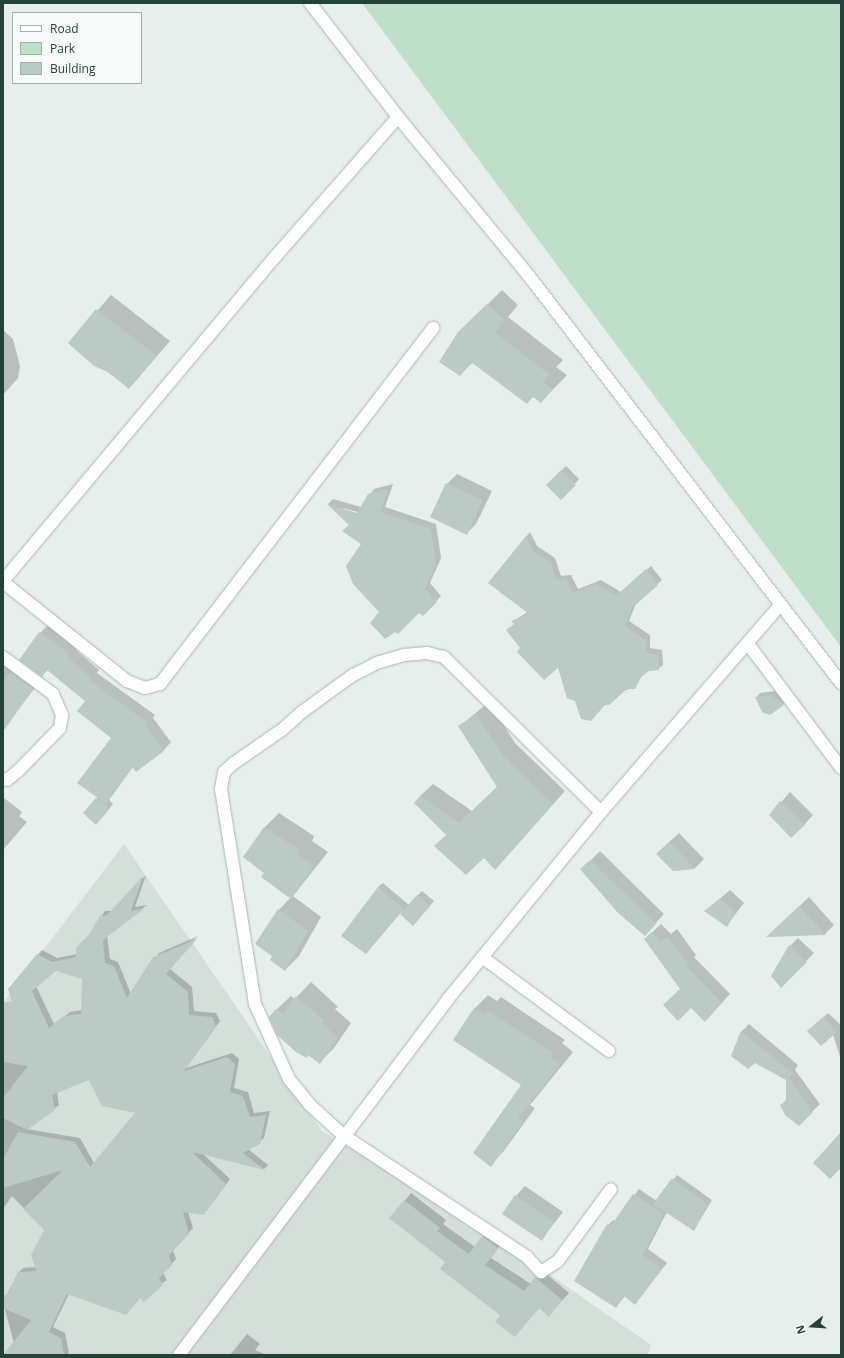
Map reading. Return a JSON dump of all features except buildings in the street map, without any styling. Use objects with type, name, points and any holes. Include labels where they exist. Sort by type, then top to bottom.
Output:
[{"type":"street","points":[[310,3],[398,117],[529,276],[841,683]]},
{"type":"street","points":[[398,117],[270,263],[3,581],[127,681],[144,688],[160,684],[433,328]]},
{"type":"street","points":[[179,1355],[343,1135],[482,957],[601,812],[748,644],[780,605]]},
{"type":"street","points":[[748,644],[841,768]]},
{"type":"street","points":[[601,812],[444,657],[426,653],[404,655],[379,662],[353,675],[224,772],[221,789],[255,1004],[289,1079],[309,1104],[343,1135],[527,1256],[541,1272],[558,1261],[611,1190]]},
{"type":"street","points":[[3,657],[53,694],[62,715],[60,728],[18,772],[7,780],[3,779]]},
{"type":"street","points":[[482,957],[609,1051]]},
{"type":"shaded area","points":[[124,844],[322,1131],[491,1234],[651,1345],[648,1355],[3,1355],[3,1003]]},
{"type":"green space","points":[[362,3],[841,3],[841,647]]}]
